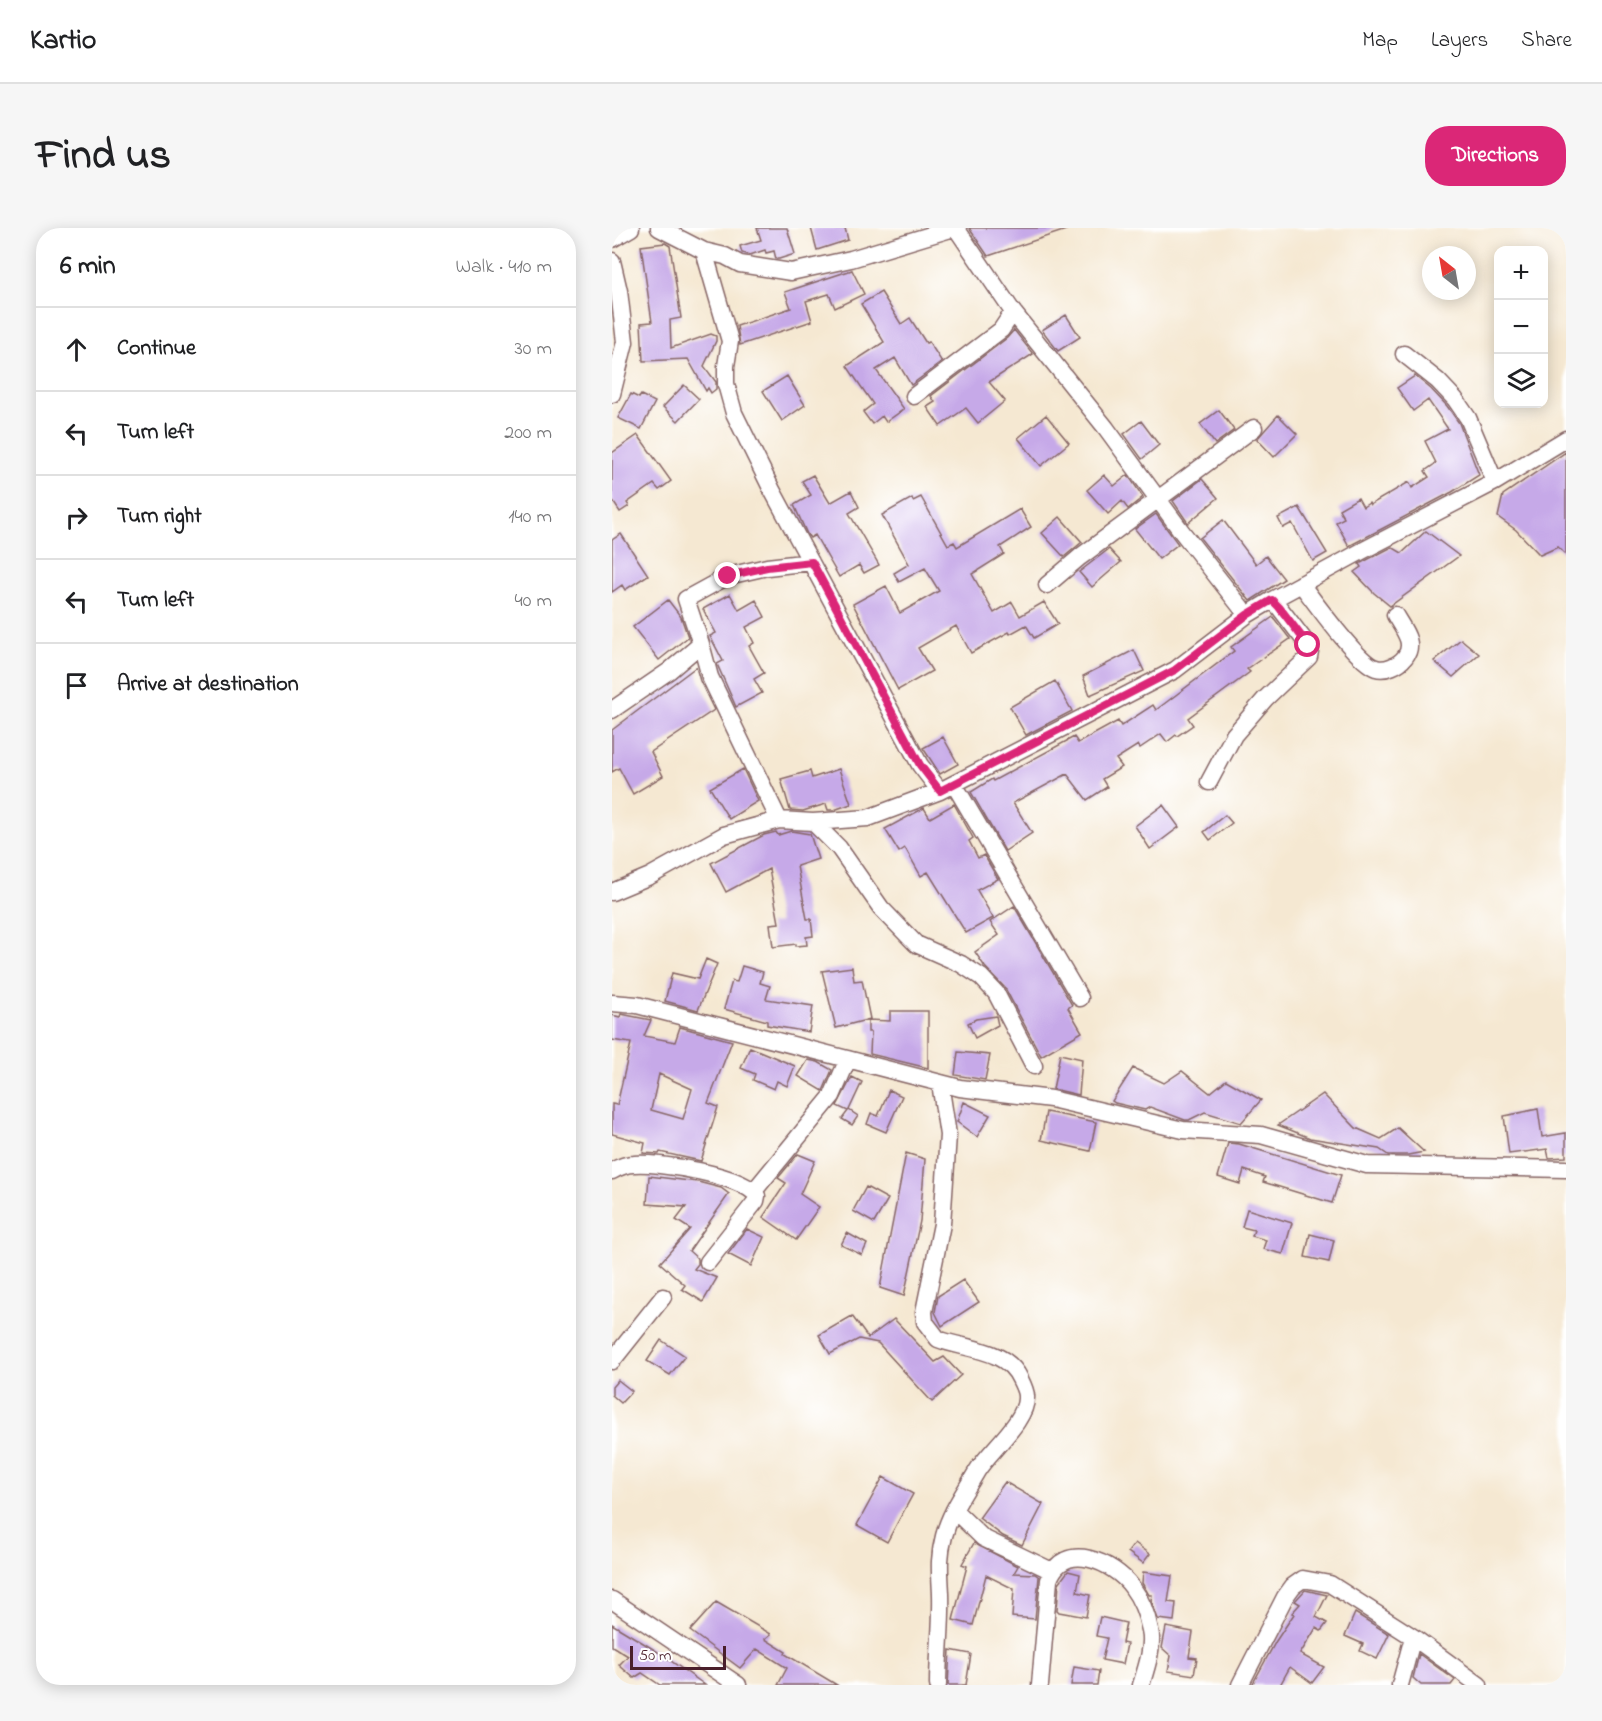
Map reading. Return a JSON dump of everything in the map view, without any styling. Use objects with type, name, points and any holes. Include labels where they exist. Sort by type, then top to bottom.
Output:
[{"type":"street","points":[[612,239],[631,228]]},
{"type":"street","points":[[658,228],[704,251],[725,256],[740,264],[791,272],[851,259],[955,228],[1013,312],[1106,428],[1157,499],[1247,615]]},
{"type":"street","points":[[704,251],[730,341],[726,384],[734,413],[920,765],[947,788],[1080,998]]},
{"type":"street","points":[[612,261],[619,291],[625,342],[612,394]]},
{"type":"street","points":[[914,396],[1001,330],[1013,312]]},
{"type":"street","points":[[1404,354],[1438,381],[1455,399],[1468,418],[1495,482]]},
{"type":"street","points":[[1047,585],[1080,556],[1254,428]]},
{"type":"street","points":[[612,892],[650,876],[724,835],[779,820],[813,822],[868,818],[947,788],[1175,670],[1247,615],[1272,600],[1495,482],[1566,439]]},
{"type":"street","points":[[779,820],[710,677],[693,615],[686,599],[728,576],[760,568],[812,562]]},
{"type":"street","points":[[1301,584],[1354,650],[1375,668],[1385,669],[1396,665],[1404,659],[1409,650],[1410,641],[1395,615]]},
{"type":"street","points":[[1209,782],[1234,735],[1265,699],[1309,657],[1308,645],[1272,600]]},
{"type":"street","points":[[612,710],[669,671],[701,644]]},
{"type":"street","points":[[813,822],[839,848],[881,908],[916,944],[962,964],[981,977],[996,993],[1034,1066]]},
{"type":"street","points":[[612,1002],[637,1005],[960,1089],[1051,1099],[1183,1130],[1261,1135],[1367,1165],[1566,1169]]},
{"type":"street","points":[[754,1191],[832,1096],[848,1059]]},
{"type":"street","points":[[938,1685],[941,1595],[938,1562],[944,1534],[954,1510],[981,1466],[1015,1424],[1023,1411],[1027,1398],[1018,1375],[1007,1363],[984,1351],[938,1339],[926,1322],[924,1312],[942,1224],[948,1135],[940,1083]]},
{"type":"street","points":[[612,1171],[631,1164],[651,1163],[695,1170],[750,1187],[757,1196],[756,1201],[708,1262]]},
{"type":"street","points":[[612,1361],[663,1297]]},
{"type":"street","points":[[954,1510],[983,1538],[1052,1571]]},
{"type":"street","points":[[1040,1684],[1049,1580],[1052,1571],[1059,1563],[1069,1558],[1079,1557],[1089,1558],[1119,1573],[1131,1586],[1142,1604],[1151,1632],[1149,1656],[1142,1685]]},
{"type":"street","points":[[1240,1685],[1285,1597],[1293,1586],[1303,1579],[1330,1584],[1413,1637],[1479,1685]]},
{"type":"street","points":[[612,1600],[738,1685]]},
{"type":"street","points":[[1400,1685],[1413,1637]]},
{"type":"building","points":[[757,228],[787,228],[795,254],[776,259],[774,251],[766,253],[765,250],[750,255],[742,253],[740,246],[761,240]]},
{"type":"building","points":[[811,228],[845,228],[848,240],[817,250]]},
{"type":"building","points":[[969,228],[1066,228],[1066,230],[988,256]]},
{"type":"building","points":[[665,243],[670,246],[681,318],[670,320],[671,348],[711,334],[716,336],[716,341],[704,366],[716,382],[716,389],[711,393],[708,388],[706,391],[688,359],[643,361],[641,323],[652,322],[641,246]]},
{"type":"building","points":[[852,270],[864,294],[835,308],[829,294],[806,301],[812,321],[740,345],[737,326],[791,308],[785,292]]},
{"type":"building","points":[[881,292],[901,324],[910,318],[942,362],[911,385],[895,358],[876,370],[904,409],[886,422],[882,416],[872,424],[863,412],[873,404],[847,366],[884,342],[861,304]]},
{"type":"building","points":[[1066,315],[1080,337],[1058,351],[1042,330]]},
{"type":"building","points":[[1014,330],[1033,354],[989,382],[1005,401],[978,423],[966,408],[940,426],[927,407],[935,402],[931,396],[1007,338]]},
{"type":"building","points":[[787,376],[805,405],[782,421],[763,391]]},
{"type":"building","points":[[1415,376],[1447,406],[1459,423],[1479,475],[1452,492],[1349,546],[1336,522],[1344,518],[1339,509],[1358,498],[1363,507],[1369,503],[1370,505],[1409,482],[1412,488],[1429,477],[1425,471],[1436,463],[1425,441],[1448,429],[1428,400],[1413,411],[1397,388]]},
{"type":"building","points":[[684,385],[699,399],[678,421],[663,407]]},
{"type":"building","points":[[631,394],[639,398],[641,395],[655,402],[641,429],[618,418]]},
{"type":"building","points":[[1219,410],[1234,430],[1215,444],[1200,424]]},
{"type":"building","points":[[1046,415],[1069,443],[1041,466],[1018,438]]},
{"type":"building","points":[[1278,415],[1297,434],[1274,457],[1257,439]]},
{"type":"building","points":[[1141,421],[1159,445],[1142,459],[1124,434]]},
{"type":"building","points":[[638,435],[671,481],[659,490],[654,484],[627,503],[629,506],[620,512],[612,500],[612,453]]},
{"type":"building","points":[[1566,452],[1566,555],[1558,547],[1540,555],[1516,530],[1498,517],[1503,495]]},
{"type":"building","points":[[813,475],[830,503],[851,491],[859,507],[849,513],[879,565],[864,573],[859,565],[839,577],[815,535],[810,538],[807,534],[794,505],[811,495],[802,481]]},
{"type":"building","points":[[1104,475],[1114,486],[1128,475],[1143,497],[1128,509],[1122,501],[1108,514],[1087,490]]},
{"type":"building","points":[[1202,479],[1218,498],[1188,523],[1173,501]]},
{"type":"building","points":[[921,497],[948,545],[954,542],[957,547],[1020,509],[1031,527],[1000,547],[1004,554],[972,574],[994,613],[1012,602],[1020,616],[1044,602],[1058,624],[1034,638],[1026,625],[971,653],[956,626],[918,648],[932,671],[898,690],[853,604],[886,586],[900,613],[939,591],[925,568],[899,582],[894,573],[909,564],[882,515],[912,498],[913,501]]},
{"type":"building","points":[[1299,507],[1327,553],[1313,561],[1292,523],[1283,528],[1278,518]]},
{"type":"building","points":[[1156,514],[1178,544],[1159,559],[1135,529]]},
{"type":"building","points":[[1060,517],[1082,542],[1064,557],[1042,533]]},
{"type":"building","points":[[1223,520],[1256,564],[1266,556],[1284,579],[1250,601],[1200,538]]},
{"type":"building","points":[[1426,531],[1459,556],[1390,606],[1354,572],[1361,567],[1359,564],[1392,547],[1402,553]]},
{"type":"building","points":[[621,534],[648,575],[625,590],[622,585],[612,592],[612,540]]},
{"type":"building","points":[[1109,549],[1121,562],[1092,587],[1079,572]]},
{"type":"building","points":[[730,594],[739,610],[756,600],[765,617],[746,627],[754,643],[749,646],[764,673],[754,679],[762,693],[736,707],[717,664],[723,661],[710,636],[716,633],[703,609]]},
{"type":"building","points":[[668,600],[681,617],[688,637],[659,660],[633,627]]},
{"type":"building","points":[[1273,617],[1290,639],[1247,669],[1250,672],[1188,718],[1193,725],[1167,742],[1161,734],[1140,748],[1138,745],[1116,759],[1122,767],[1102,779],[1107,787],[1087,800],[1067,774],[1013,803],[1032,833],[1005,851],[971,792],[1074,737],[1078,743],[1118,721],[1121,726],[1153,705],[1156,710],[1234,651],[1231,647]]},
{"type":"building","points":[[1461,639],[1479,654],[1453,677],[1434,661]]},
{"type":"building","points":[[1134,650],[1144,671],[1090,695],[1083,676]]},
{"type":"building","points":[[696,667],[714,710],[651,752],[663,776],[633,794],[619,768],[612,772],[612,730]]},
{"type":"building","points":[[1055,681],[1072,711],[1026,735],[1010,707]]},
{"type":"building","points":[[943,737],[958,764],[940,774],[923,748]]},
{"type":"building","points":[[743,769],[758,801],[729,819],[710,788]]},
{"type":"building","points":[[839,769],[851,804],[834,810],[828,810],[826,804],[803,811],[790,810],[781,779],[810,771],[812,778]]},
{"type":"building","points":[[954,804],[973,838],[969,841],[978,858],[984,855],[998,879],[977,890],[993,918],[966,933],[928,872],[921,876],[905,848],[899,852],[885,829],[924,808],[930,818]]},
{"type":"building","points":[[1163,805],[1179,827],[1150,849],[1135,826]]},
{"type":"building","points":[[1225,815],[1232,823],[1210,840],[1204,832]]},
{"type":"building","points":[[791,831],[810,834],[818,859],[797,866],[807,919],[811,919],[813,936],[806,937],[807,945],[773,947],[770,924],[779,923],[769,869],[726,892],[711,863],[764,835],[776,832],[778,835]]},
{"type":"building","points":[[1014,906],[1072,1005],[1068,1008],[1082,1032],[1041,1056],[1005,988],[985,967],[975,952],[999,935],[990,922]]},
{"type":"building","points":[[706,959],[717,964],[698,1010],[665,1001],[672,973],[698,979]]},
{"type":"building","points":[[742,966],[763,972],[760,983],[770,986],[766,999],[813,1006],[809,1032],[767,1025],[767,1021],[724,1009],[732,981],[737,982]]},
{"type":"building","points":[[852,967],[854,981],[862,980],[870,1019],[836,1028],[822,971]]},
{"type":"building","points":[[890,1011],[928,1011],[928,1068],[870,1054],[871,1032],[868,1032],[868,1020],[890,1021]]},
{"type":"building","points":[[621,1014],[651,1020],[644,1036],[675,1042],[680,1027],[732,1041],[708,1103],[718,1107],[701,1161],[660,1152],[659,1154],[643,1153],[645,1143],[612,1134],[612,1104],[617,1105],[631,1043],[612,1040],[612,1015],[620,1017]],"holes":[[[659,1074],[692,1089],[683,1119],[651,1110]]]},
{"type":"building","points":[[996,1016],[998,1025],[975,1038],[968,1023],[976,1019]]},
{"type":"building","points":[[750,1047],[795,1066],[787,1086],[777,1081],[774,1089],[753,1080],[755,1074],[741,1068]]},
{"type":"building","points":[[958,1052],[990,1055],[985,1080],[955,1075]]},
{"type":"building","points":[[1060,1054],[1082,1059],[1079,1095],[1053,1089]]},
{"type":"building","points":[[808,1060],[818,1062],[832,1070],[823,1091],[798,1076]]},
{"type":"building","points":[[1133,1068],[1164,1083],[1182,1071],[1210,1093],[1226,1080],[1261,1100],[1241,1123],[1205,1112],[1185,1120],[1150,1107],[1145,1110],[1115,1103],[1112,1101]]},
{"type":"building","points":[[852,1077],[862,1082],[849,1110],[858,1116],[852,1125],[842,1119],[848,1111],[837,1106]]},
{"type":"building","points":[[889,1090],[902,1096],[886,1132],[867,1124],[871,1113],[878,1116]]},
{"type":"building","points":[[1323,1094],[1356,1128],[1381,1139],[1398,1128],[1424,1152],[1388,1155],[1379,1149],[1310,1138],[1278,1125]]},
{"type":"building","points":[[964,1102],[990,1115],[977,1137],[957,1122]]},
{"type":"building","points":[[1538,1109],[1542,1137],[1566,1133],[1566,1157],[1549,1158],[1547,1149],[1509,1154],[1504,1116]]},
{"type":"building","points":[[1046,1112],[1096,1122],[1090,1151],[1041,1140]]},
{"type":"building","points":[[1228,1143],[1239,1144],[1341,1175],[1332,1203],[1263,1182],[1265,1177],[1244,1170],[1240,1184],[1218,1177]]},
{"type":"building","points":[[906,1153],[925,1159],[920,1221],[904,1296],[880,1288]]},
{"type":"building","points":[[798,1154],[815,1161],[800,1194],[819,1207],[796,1240],[763,1217],[786,1183],[778,1178]]},
{"type":"building","points":[[649,1176],[698,1182],[721,1188],[729,1194],[689,1251],[698,1259],[698,1264],[694,1269],[717,1278],[703,1302],[682,1289],[685,1285],[660,1263],[690,1229],[676,1220],[686,1207],[647,1204]]},
{"type":"building","points":[[866,1187],[888,1199],[874,1223],[853,1211]]},
{"type":"building","points":[[1247,1209],[1292,1223],[1283,1254],[1263,1249],[1266,1240],[1252,1236],[1254,1230],[1242,1227]]},
{"type":"building","points":[[747,1229],[764,1237],[751,1266],[728,1254]]},
{"type":"building","points":[[847,1233],[867,1244],[862,1255],[841,1245]]},
{"type":"building","points":[[1310,1234],[1334,1240],[1329,1262],[1305,1257]]},
{"type":"building","points":[[963,1280],[979,1302],[942,1326],[935,1312],[938,1296]]},
{"type":"building","points":[[852,1316],[868,1338],[894,1319],[935,1362],[944,1357],[961,1375],[932,1402],[878,1343],[859,1339],[830,1354],[819,1335]]},
{"type":"building","points":[[661,1340],[685,1356],[670,1375],[647,1361]]},
{"type":"building","points":[[618,1380],[632,1391],[621,1403],[612,1395],[612,1387]]},
{"type":"building","points":[[883,1477],[913,1494],[887,1542],[857,1525]]},
{"type":"building","points":[[1005,1482],[1043,1504],[1022,1545],[1003,1536],[979,1518]]},
{"type":"building","points":[[974,1543],[1018,1566],[1014,1573],[1035,1574],[1039,1577],[1035,1619],[1012,1617],[1014,1589],[986,1575],[973,1625],[953,1620],[967,1566],[962,1564]]},
{"type":"building","points":[[1135,1543],[1150,1554],[1143,1563],[1128,1552]]},
{"type":"building","points":[[1068,1571],[1080,1574],[1077,1592],[1090,1595],[1086,1617],[1057,1610],[1059,1583]]},
{"type":"building","points":[[1143,1572],[1172,1576],[1168,1602],[1176,1603],[1174,1621],[1158,1619],[1151,1600],[1152,1595],[1149,1595],[1142,1583]]},
{"type":"building","points":[[1305,1590],[1327,1595],[1316,1617],[1327,1623],[1321,1631],[1316,1628],[1300,1654],[1324,1667],[1312,1683],[1290,1667],[1280,1685],[1252,1685],[1294,1614],[1292,1613],[1300,1604],[1295,1601]]},
{"type":"building","points":[[716,1602],[771,1634],[765,1639],[786,1652],[785,1654],[837,1685],[778,1685],[787,1668],[757,1649],[740,1668],[690,1631]]},
{"type":"building","points":[[1355,1613],[1389,1634],[1377,1659],[1360,1651],[1363,1644],[1345,1636]]},
{"type":"building","points":[[1100,1617],[1126,1623],[1122,1643],[1127,1644],[1123,1664],[1102,1660],[1107,1638],[1096,1636]]},
{"type":"building","points":[[612,1624],[658,1652],[705,1685],[660,1685],[642,1673],[634,1678],[619,1665],[628,1656],[612,1646]]},
{"type":"building","points":[[1166,1627],[1193,1632],[1189,1657],[1197,1658],[1194,1675],[1168,1671],[1171,1656],[1162,1648]]},
{"type":"building","points":[[950,1650],[971,1654],[966,1685],[948,1685]]},
{"type":"building","points":[[1419,1654],[1455,1680],[1451,1685],[1421,1685],[1413,1678]]},
{"type":"building","points":[[1074,1667],[1099,1671],[1097,1685],[1071,1685]]},
{"type":"route","points":[[728,576],[754,569],[812,562],[920,765],[940,791],[1175,670],[1247,615],[1272,600],[1308,645]]}]
